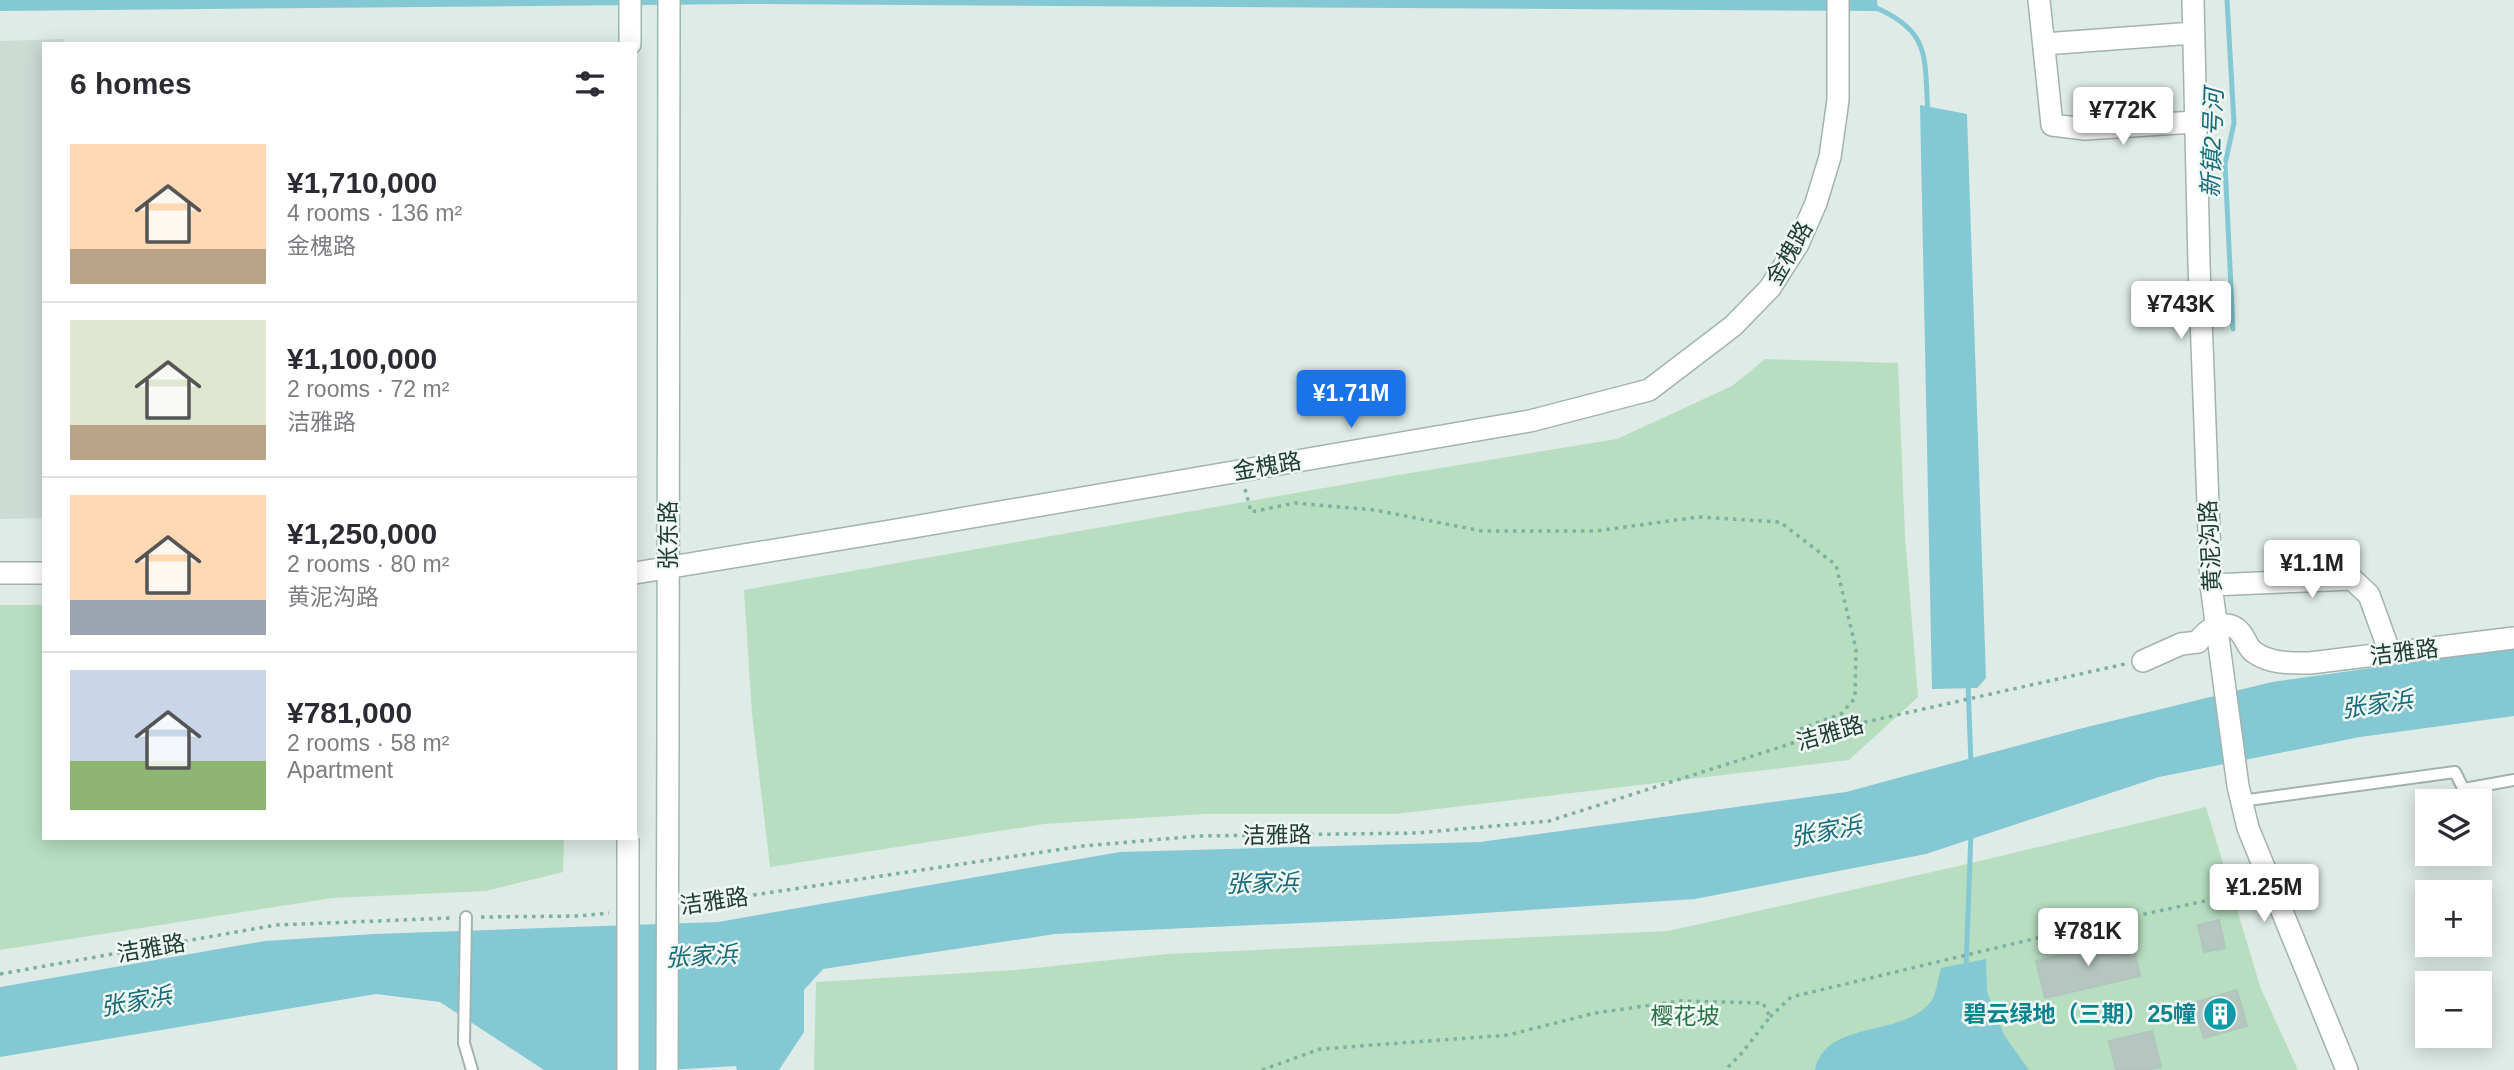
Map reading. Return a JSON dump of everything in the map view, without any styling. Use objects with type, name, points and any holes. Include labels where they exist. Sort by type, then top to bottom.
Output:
[{"type":"street","points":[[630,0],[630,39]]},
{"type":"street","name":"张东路","points":[[667,1070],[669,0]]},
{"type":"street","name":"金槐路","points":[[637,573],[1530,421],[1649,390],[1733,326],[1770,288],[1798,244],[1816,203],[1830,157],[1838,100],[1838,0]]},
{"type":"street","points":[[2039,0],[2052,125],[2085,129],[2194,122]]},
{"type":"street","name":"黄泥沟路","points":[[2193,0],[2194,122],[2211,585],[2235,764],[2248,828],[2347,1070]]},
{"type":"street","points":[[2044,44],[2193,33]]},
{"type":"street","points":[[0,573],[42,573]]},
{"type":"street","points":[[2211,585],[2352,579],[2369,595],[2390,653]]},
{"type":"street","name":"洁雅路","points":[[2216,626],[2228,625],[2237,628],[2255,653],[2277,663],[2310,663],[2514,638]]},
{"type":"street","points":[[2143,661],[2181,645],[2197,642],[2205,631],[2216,626]]},
{"type":"street","points":[[628,840],[628,1070]]},
{"type":"lane","points":[[2241,802],[2455,772],[2464,789],[2514,780]]},
{"type":"lane","points":[[466,917],[464,1043],[472,1070]]},
{"type":"path","points":[[1239,471],[1251,512],[1295,503],[1376,510],[1482,531],[1596,531],[1698,517],[1780,522],[1836,565],[1856,649],[1855,698],[1840,714],[1800,729]]},
{"type":"path","name":"洁雅路","points":[[676,906],[1141,839],[1417,833],[1549,821],[1843,727],[2143,661]]},
{"type":"path","points":[[1725,1070],[1770,1017],[1791,997],[2247,892]]},
{"type":"path","name":"洁雅路","points":[[0,974],[276,925],[615,913]]},
{"type":"path","points":[[1262,1070],[1320,1049],[1508,1035],[1595,1013],[1680,1002],[1763,1003],[1770,1017]]},
{"type":"shaded area","points":[[64,39],[64,42],[42,42],[42,518],[0,519],[0,41]]},
{"type":"green space","points":[[1765,359],[1898,363],[1905,536],[1918,697],[1849,760],[1395,814],[1204,814],[1044,824],[770,867],[752,714],[744,590],[1617,439],[1732,386]]},
{"type":"green space","points":[[0,605],[42,605],[42,840],[564,840],[563,872],[486,891],[332,898],[0,950]]},
{"type":"green space","name":"樱花坡","points":[[2206,807],[2261,989],[2298,1070],[814,1070],[816,982],[1015,970],[1168,954],[1668,931]]},
{"type":"water","points":[[0,0],[1877,0],[1878,11],[746,4],[0,11]]},
{"type":"water","points":[[1920,105],[1967,114],[1986,678],[1977,688],[1932,689]]},
{"type":"water","name":"张家浜","points":[[2514,648],[2514,716],[2360,737],[2159,777],[1926,854],[1695,899],[1392,919],[1055,934],[823,969],[804,990],[804,1032],[779,1070],[737,1070],[736,1066],[668,1070],[544,1070],[440,1002],[376,994],[0,1057],[0,987],[265,941],[374,934],[718,922],[1120,852],[1480,842],[1846,792],[2079,729],[2272,682]]},
{"type":"water","points":[[1986,959],[1987,992],[2004,1035],[2029,1070],[1815,1070],[1822,1054],[1834,1043],[1850,1035],[1904,1020],[1920,1012],[1932,1000],[1941,968]]},
{"type":"building","points":[[2219,920],[2225,948],[2204,952],[2198,925]]},
{"type":"building","points":[[2132,939],[2140,976],[2045,998],[2036,961]]},
{"type":"building","name":"碧云绿地（三期）25幢","points":[[2237,990],[2247,1026],[2204,1038],[2193,1003]]},
{"type":"building","points":[[2152,1031],[2161,1067],[2116,1070],[2109,1041]]},
{"type":"waterway","name":"新镇2号河","points":[[2227,0],[2234,123],[2225,164],[2233,329]]},
{"type":"waterway","points":[[1872,6],[1906,25],[1915,36],[1924,61],[1928,113]]},
{"type":"waterway","points":[[1968,683],[1971,764]]},
{"type":"waterway","points":[[1966,967],[1971,833]]},
{"type":"place","name":"碧云绿地（三期）25幢","points":[[2220,1014]]}]
